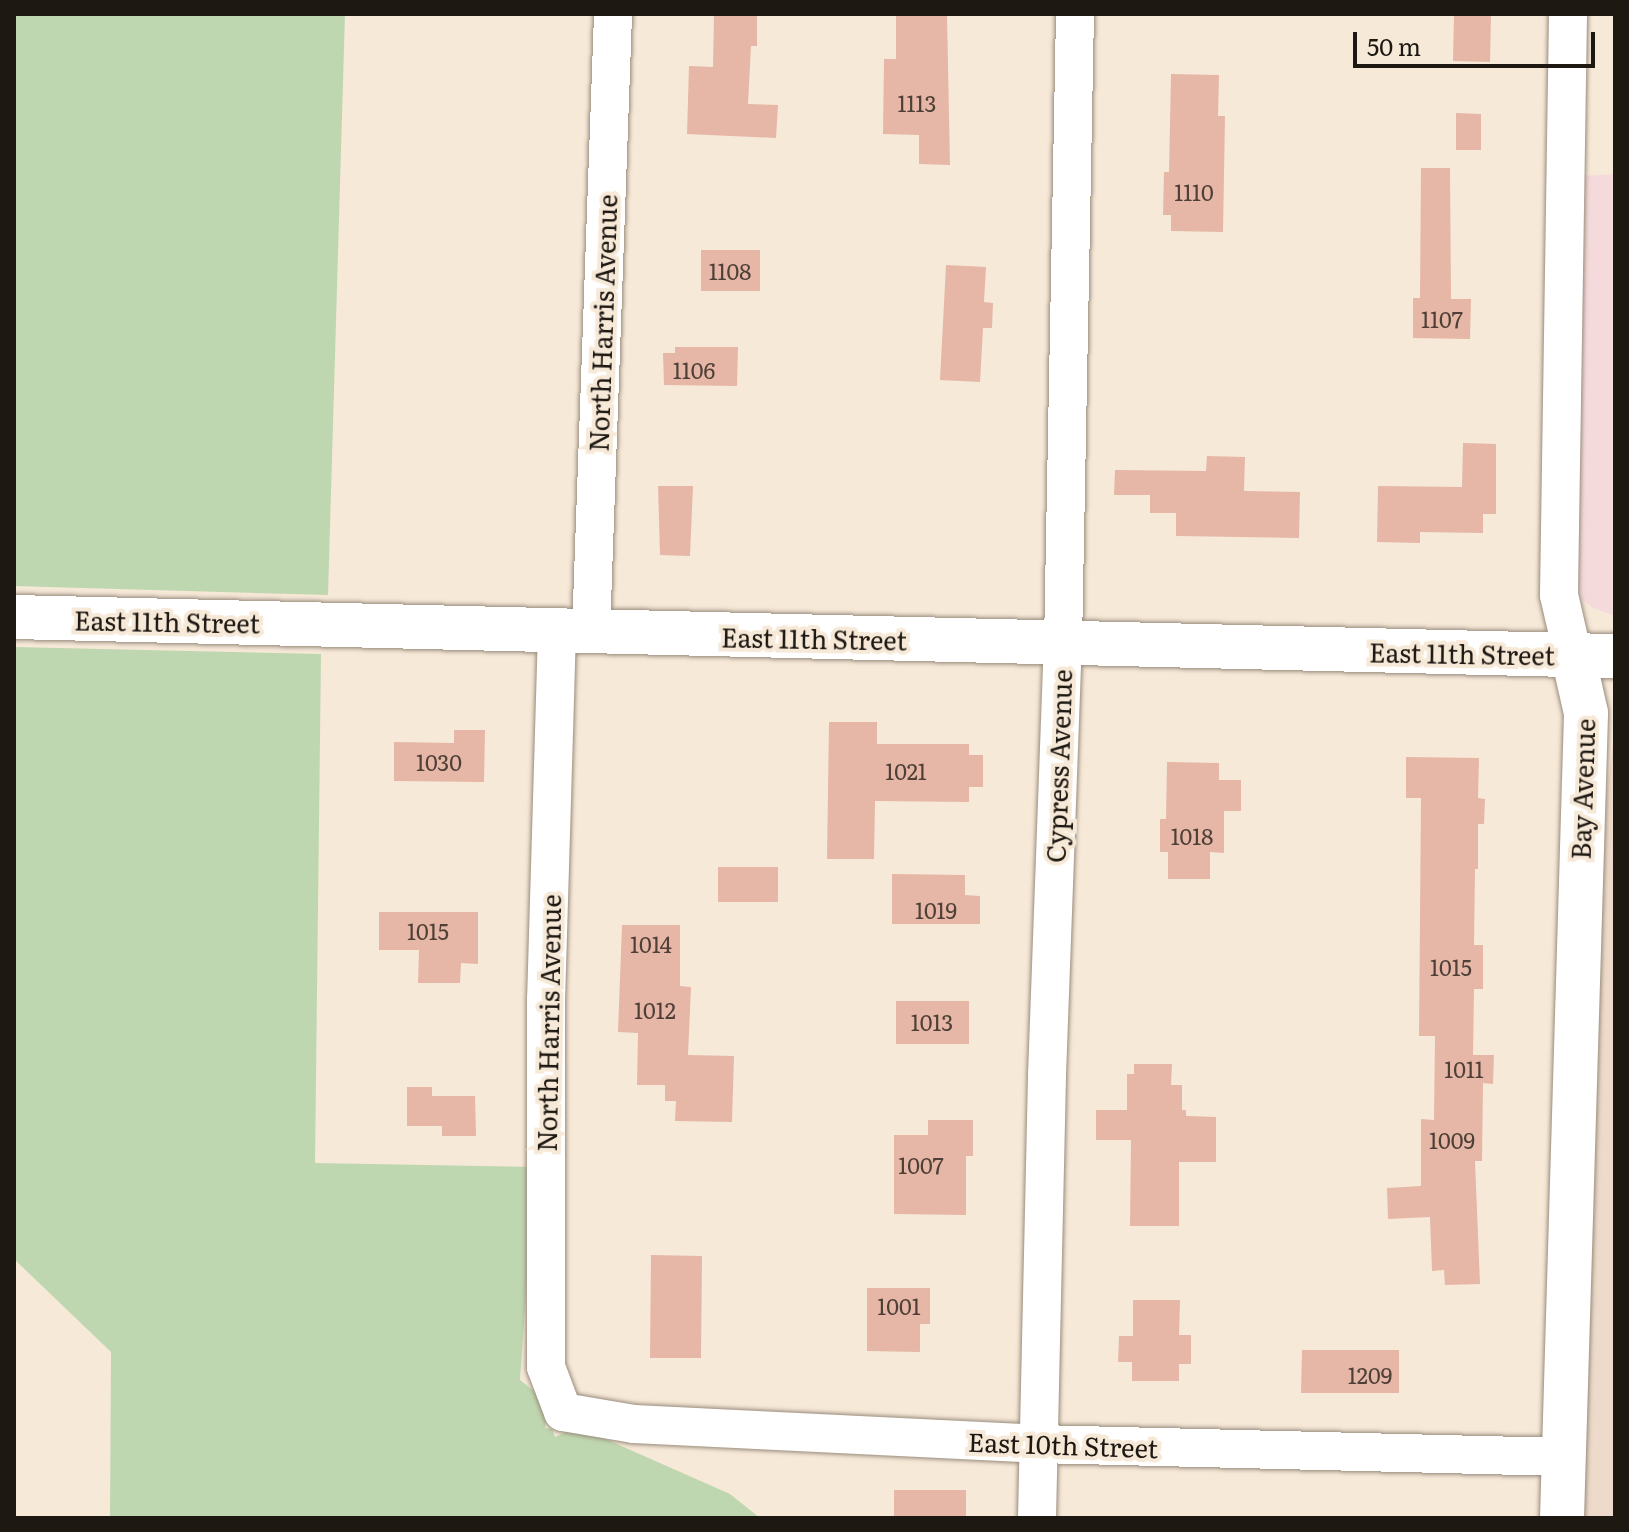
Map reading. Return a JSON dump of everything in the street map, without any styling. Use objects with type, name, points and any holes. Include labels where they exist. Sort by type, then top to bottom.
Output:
[{"type":"main road","name":"East 11th Street","points":[[14,617],[1594,656]]},
{"type":"main road","name":"Bay Avenue","points":[[1562,1518],[1586,713],[1594,656]]},
{"type":"street","name":"North Harris Avenue","points":[[563,1412],[546,1367],[546,999],[574,631],[613,14]]},
{"type":"street","name":"Cypress Avenue","points":[[1037,1518],[1047,1075],[1063,644],[1075,14]]},
{"type":"street","name":"Bay Avenue","points":[[1568,14],[1559,595],[1594,656]]},
{"type":"street","name":"East 10th Street","points":[[563,1412],[634,1424],[1038,1444],[1563,1457]]},
{"type":"shaded area","points":[[1615,174],[1615,616],[1593,608],[1582,599],[1575,571],[1581,176]]},
{"type":"shaded area","points":[[1615,728],[1615,1518],[1581,1518],[1601,838]]},
{"type":"green space","points":[[14,14],[345,14],[328,595],[14,586]]},
{"type":"green space","points":[[14,647],[321,654],[315,1163],[535,1167],[520,1380],[539,1395],[547,1415],[545,1428],[552,1429],[555,1437],[566,1432],[601,1437],[730,1494],[760,1518],[110,1518],[111,1352],[14,1259]]},
{"type":"building","points":[[714,14],[757,14],[757,46],[751,46],[748,104],[778,105],[776,138],[687,134],[689,66],[713,67]]},
{"type":"building","points":[[896,14],[947,15],[950,165],[919,164],[919,135],[883,134],[884,59],[896,59]]},
{"type":"building","points":[[1454,14],[1491,14],[1490,62],[1453,61]]},
{"type":"building","points":[[1171,74],[1219,75],[1218,116],[1225,116],[1223,232],[1171,231],[1171,215],[1163,215],[1164,172],[1169,172]]},
{"type":"building","points":[[1456,113],[1481,114],[1481,150],[1456,150]]},
{"type":"building","points":[[1421,168],[1450,168],[1451,299],[1471,299],[1470,339],[1413,338],[1413,298],[1420,298]]},
{"type":"building","points":[[701,250],[760,250],[760,291],[701,291]]},
{"type":"building","points":[[946,265],[986,267],[984,302],[993,303],[992,328],[983,328],[980,382],[940,380]]},
{"type":"building","points":[[675,347],[738,347],[737,386],[664,385],[663,353],[675,353]]},
{"type":"building","points":[[1463,443],[1496,444],[1496,514],[1483,514],[1483,533],[1420,532],[1420,543],[1377,542],[1378,486],[1462,487]]},
{"type":"building","points":[[1207,456],[1245,457],[1244,491],[1300,492],[1299,538],[1176,536],[1176,513],[1150,513],[1150,495],[1114,495],[1115,470],[1206,471]]},
{"type":"building","points":[[658,486],[693,486],[690,556],[660,555]]},
{"type":"building","points":[[829,722],[877,722],[877,744],[969,744],[969,755],[983,755],[983,787],[969,787],[969,802],[875,801],[874,859],[827,859]]},
{"type":"building","points":[[454,730],[485,730],[484,782],[394,781],[394,742],[454,743]]},
{"type":"building","points":[[1406,757],[1479,758],[1478,798],[1485,799],[1484,824],[1478,824],[1474,945],[1483,945],[1483,989],[1474,989],[1473,1055],[1494,1055],[1493,1084],[1483,1083],[1482,1161],[1475,1161],[1480,1284],[1445,1285],[1444,1270],[1432,1271],[1430,1217],[1388,1219],[1387,1188],[1421,1186],[1421,1119],[1434,1120],[1435,1036],[1419,1036],[1421,798],[1406,798]]},
{"type":"building","points":[[1167,762],[1219,763],[1219,780],[1241,780],[1241,811],[1224,811],[1224,853],[1210,852],[1210,879],[1168,879],[1168,852],[1160,852],[1160,819],[1166,819]]},
{"type":"building","points":[[718,867],[778,867],[778,902],[718,902]]},
{"type":"building","points":[[892,874],[965,875],[965,895],[980,896],[980,924],[892,924]]},
{"type":"building","points":[[379,912],[478,912],[478,964],[461,963],[460,983],[418,983],[419,950],[379,950]]},
{"type":"building","points":[[622,925],[680,925],[680,986],[691,987],[688,1055],[734,1056],[732,1122],[675,1121],[676,1101],[665,1101],[665,1085],[637,1085],[638,1033],[618,1032]]},
{"type":"building","points":[[896,1001],[969,1001],[969,1044],[896,1044]]},
{"type":"building","points":[[1134,1064],[1172,1064],[1171,1085],[1182,1085],[1182,1110],[1186,1110],[1186,1116],[1216,1117],[1216,1162],[1179,1162],[1179,1226],[1130,1226],[1131,1140],[1096,1140],[1096,1110],[1127,1110],[1127,1074],[1134,1074]]},
{"type":"building","points":[[407,1087],[432,1087],[432,1096],[475,1096],[476,1136],[442,1136],[442,1126],[407,1126]]},
{"type":"building","points":[[928,1120],[973,1120],[973,1156],[966,1156],[966,1215],[894,1214],[894,1135],[928,1135]]},
{"type":"building","points":[[651,1255],[702,1256],[701,1358],[650,1358]]},
{"type":"building","points":[[867,1288],[930,1288],[930,1324],[920,1324],[920,1352],[867,1351]]},
{"type":"building","points":[[1133,1300],[1180,1300],[1179,1335],[1191,1335],[1191,1364],[1179,1364],[1179,1381],[1132,1381],[1132,1362],[1118,1362],[1119,1336],[1133,1336]]},
{"type":"building","points":[[1302,1350],[1399,1350],[1399,1393],[1301,1393]]},
{"type":"building","points":[[894,1490],[966,1490],[966,1518],[894,1518]]}]
